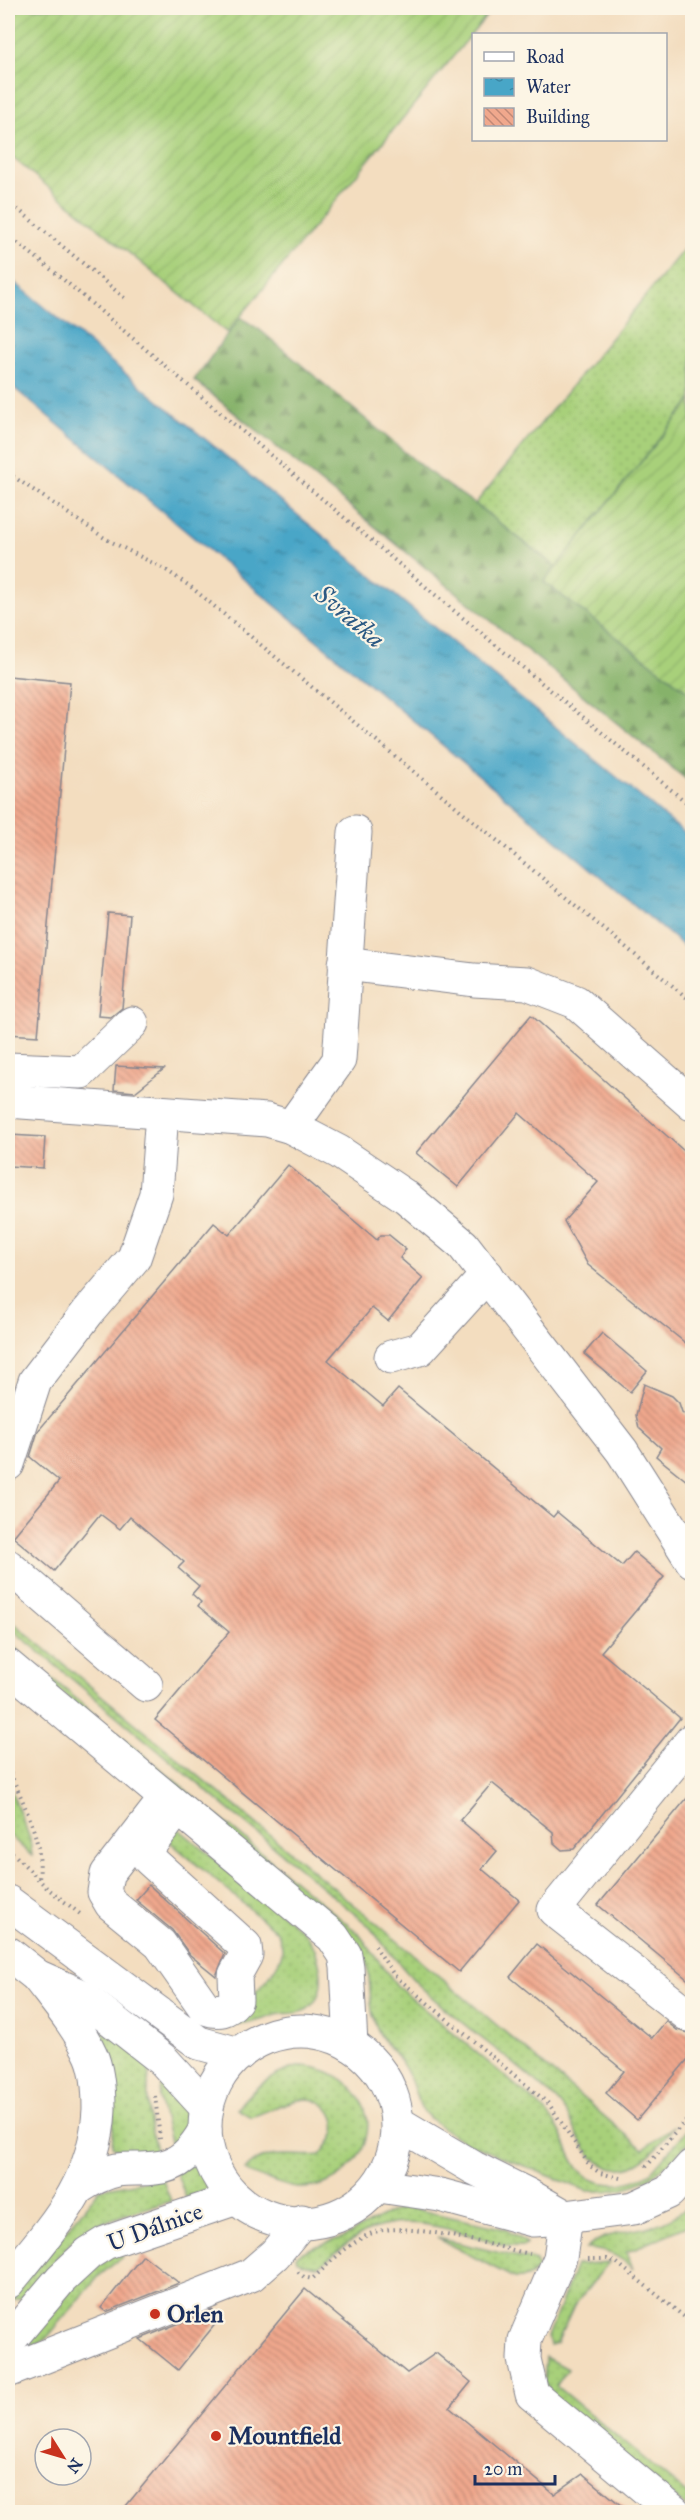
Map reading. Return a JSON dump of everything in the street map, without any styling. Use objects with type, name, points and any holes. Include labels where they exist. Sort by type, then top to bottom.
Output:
[{"type":"street","points":[[291,1127],[339,1060],[355,832]]},
{"type":"street","points":[[345,964],[474,980],[527,982],[576,1002],[693,1104]]},
{"type":"street","points":[[8,1069],[81,1072],[132,1023]]},
{"type":"street","points":[[8,1101],[267,1120],[291,1127],[339,1152],[406,1197],[463,1245],[622,1451],[693,1561]]},
{"type":"street","points":[[8,1464],[35,1381],[88,1312],[134,1258],[156,1194],[162,1113]]},
{"type":"street","points":[[391,1358],[420,1349],[487,1275]]},
{"type":"street","points":[[8,1566],[146,1685]]},
{"type":"street","points":[[8,1666],[333,1937],[345,1954],[351,2045]]},
{"type":"street","points":[[693,1740],[554,1910],[688,2015],[693,2015]]},
{"type":"street","points":[[172,1803],[149,1846],[149,1859],[245,1946],[246,1955],[235,1975],[236,2000],[229,2008],[216,2012],[205,2008],[160,1944],[111,1904],[104,1892],[106,1874],[172,1803]]},
{"type":"street","points":[[8,1902],[199,2043],[239,2054]]},
{"type":"street","points":[[8,1953],[38,1976],[80,1995],[163,2060],[206,2119],[209,2161],[217,2176],[234,2199],[269,2216],[302,2221],[318,2220],[348,2210],[368,2198],[379,2186],[394,2158],[398,2123],[391,2092],[386,2080],[369,2059],[351,2045],[323,2034],[293,2032],[264,2039],[239,2054],[217,2080],[206,2119],[189,2154],[157,2168],[118,2170],[91,2180],[78,2188]]},
{"type":"street","points":[[8,2282],[63,2213],[78,2188],[95,2146],[99,2089],[92,2057],[79,2032],[38,1976]]},
{"type":"street","points":[[398,2123],[474,2168],[528,2194],[566,2217]]},
{"type":"street","points":[[379,2186],[440,2195],[533,2220],[634,2208],[669,2192],[693,2166]]},
{"type":"street","name":"U Dálnice","points":[[8,2342],[74,2266],[105,2243],[234,2199]]},
{"type":"street","points":[[566,2217],[560,2258],[525,2340],[524,2359],[532,2394],[674,2512]]},
{"type":"street","points":[[8,2371],[251,2275],[275,2254],[302,2221]]},
{"type":"street","points":[[8,2313],[43,2301]]},
{"type":"path","points":[[8,201],[127,300]]},
{"type":"path","points":[[8,235],[452,609],[693,807]]},
{"type":"path","points":[[8,473],[78,522],[166,570],[191,587],[693,1002]]},
{"type":"path","points":[[8,1768],[39,1847],[41,1862],[39,1879]]},
{"type":"path","points":[[8,1848],[39,1879],[82,1915]]},
{"type":"path","points":[[163,2060],[157,2074],[155,2110],[166,2165]]},
{"type":"path","points":[[275,2254],[304,2277],[312,2279],[350,2245],[376,2232],[405,2228],[531,2254],[560,2258],[607,2259],[616,2262],[693,2323]]},
{"type":"green space","points":[[8,8],[493,8],[227,333],[8,154]]},
{"type":"green space","points":[[692,239],[692,399],[556,567],[475,504]]},
{"type":"green space","points":[[240,317],[260,330],[426,470],[475,504],[556,567],[544,582],[692,694],[692,784],[194,380]]},
{"type":"green space","points":[[692,399],[692,694],[544,582]]},
{"type":"green space","points":[[8,1618],[369,1917],[643,2149],[674,2126],[655,2149],[639,2163],[620,2168],[600,2163],[585,2148],[564,2109],[557,2101],[437,2002],[400,1965],[368,1925],[8,1626]]},
{"type":"green space","points":[[8,1642],[359,1934],[398,1987],[545,2112],[557,2126],[575,2163],[585,2175],[603,2183],[633,2181],[651,2172],[692,2124],[692,2138],[670,2162],[647,2179],[620,2189],[587,2191],[462,2141],[440,2126],[422,2109],[406,2070],[377,2030],[372,2013],[367,1965],[359,1943],[8,1648]]},
{"type":"green space","points":[[8,1783],[30,1839],[32,1856],[8,1834]]},
{"type":"green space","points":[[175,1826],[305,1933],[315,1949],[321,1979],[317,1998],[307,2009],[240,2025],[218,2027],[265,1981],[279,1960],[282,1944],[278,1933],[170,1842]]},
{"type":"green space","points":[[99,2030],[151,2061],[148,2106],[156,2150],[151,2154],[117,2149],[112,2146],[114,2116],[112,2087]]},
{"type":"green space","points":[[302,2066],[326,2071],[348,2084],[361,2100],[367,2117],[367,2134],[362,2150],[352,2165],[338,2177],[321,2185],[299,2188],[245,2170],[252,2163],[270,2156],[320,2155],[335,2132],[334,2120],[329,2110],[320,2102],[309,2099],[287,2103],[251,2117],[237,2109],[257,2087],[274,2076]]},
{"type":"green space","points":[[163,2074],[183,2096],[190,2110],[187,2128],[171,2146],[159,2098]]},
{"type":"green space","points":[[197,2159],[208,2190],[186,2198],[176,2172]]},
{"type":"green space","points":[[162,2178],[171,2201],[119,2216],[83,2233],[66,2248],[20,2299],[9,2300],[100,2189]]},
{"type":"green space","points":[[692,2204],[692,2224],[626,2252],[633,2269],[612,2254],[586,2249],[608,2236],[663,2222]]},
{"type":"green space","points":[[406,2207],[505,2229],[526,2243],[524,2246],[509,2246],[436,2226],[399,2223],[381,2226],[364,2233],[319,2266],[303,2264],[297,2260],[296,2256],[307,2250],[341,2238],[389,2213]]},
{"type":"green space","points":[[437,2238],[536,2261],[538,2268],[527,2277],[514,2278]]},
{"type":"green space","points":[[120,2250],[122,2257],[99,2276],[46,2339],[20,2352],[80,2279]]},
{"type":"green space","points":[[609,2262],[574,2306],[557,2343],[550,2345],[548,2337],[576,2265]]},
{"type":"green space","points":[[546,2357],[568,2369],[556,2386],[692,2498],[692,2511],[555,2401],[544,2382]]},
{"type":"water","name":"Svratka","points":[[8,277],[692,839],[692,953],[8,383]]},
{"type":"building","points":[[8,676],[70,682],[38,1036],[8,1034]]},
{"type":"building","points":[[108,913],[130,915],[122,1008],[111,1017],[98,1016]]},
{"type":"building","points":[[531,1015],[693,1159],[693,1349],[588,1265],[564,1221],[598,1182],[519,1113],[458,1187],[416,1153]]},
{"type":"building","points":[[116,1066],[164,1069],[135,1092],[114,1090]]},
{"type":"building","points":[[9,1135],[45,1137],[43,1168],[8,1166]]},
{"type":"building","points":[[288,1165],[377,1240],[381,1235],[389,1235],[406,1249],[400,1258],[423,1278],[388,1321],[372,1308],[328,1360],[383,1406],[398,1389],[553,1517],[557,1512],[622,1566],[634,1552],[664,1577],[601,1652],[680,1718],[574,1849],[562,1850],[554,1843],[553,1832],[492,1783],[460,1820],[497,1851],[482,1869],[519,1900],[459,1972],[155,1720],[229,1632],[198,1606],[201,1602],[192,1594],[199,1586],[178,1568],[184,1562],[130,1517],[120,1529],[100,1514],[54,1571],[13,1537],[59,1481],[30,1457],[38,1431],[214,1223],[229,1235]]},
{"type":"building","points":[[602,1333],[647,1371],[630,1392],[584,1354]]},
{"type":"building","points":[[644,1384],[672,1396],[679,1403],[682,1412],[693,1421],[693,1486],[656,1456],[661,1448],[639,1428],[636,1415]]},
{"type":"building","points":[[693,1791],[693,1984],[598,1905]]},
{"type":"building","points":[[149,1885],[225,1954],[216,1976],[190,1955],[172,1930],[136,1900]]},
{"type":"building","points":[[537,1944],[652,2038],[666,2021],[677,2030],[693,2034],[693,2053],[637,2120],[606,2093],[624,2071],[510,1977]]},
{"type":"building","points":[[143,2255],[179,2283],[106,2312],[101,2308]]},
{"type":"building","points":[[305,2289],[407,2373],[436,2353],[471,2382],[450,2408],[554,2494],[583,2474],[629,2512],[121,2512]]},
{"type":"building","points":[[212,2310],[221,2317],[178,2370],[140,2339]]},
{"type":"place","name":"Orlen","points":[[155,2314]]},
{"type":"place","name":"Mountfield","points":[[216,2436]]}]
